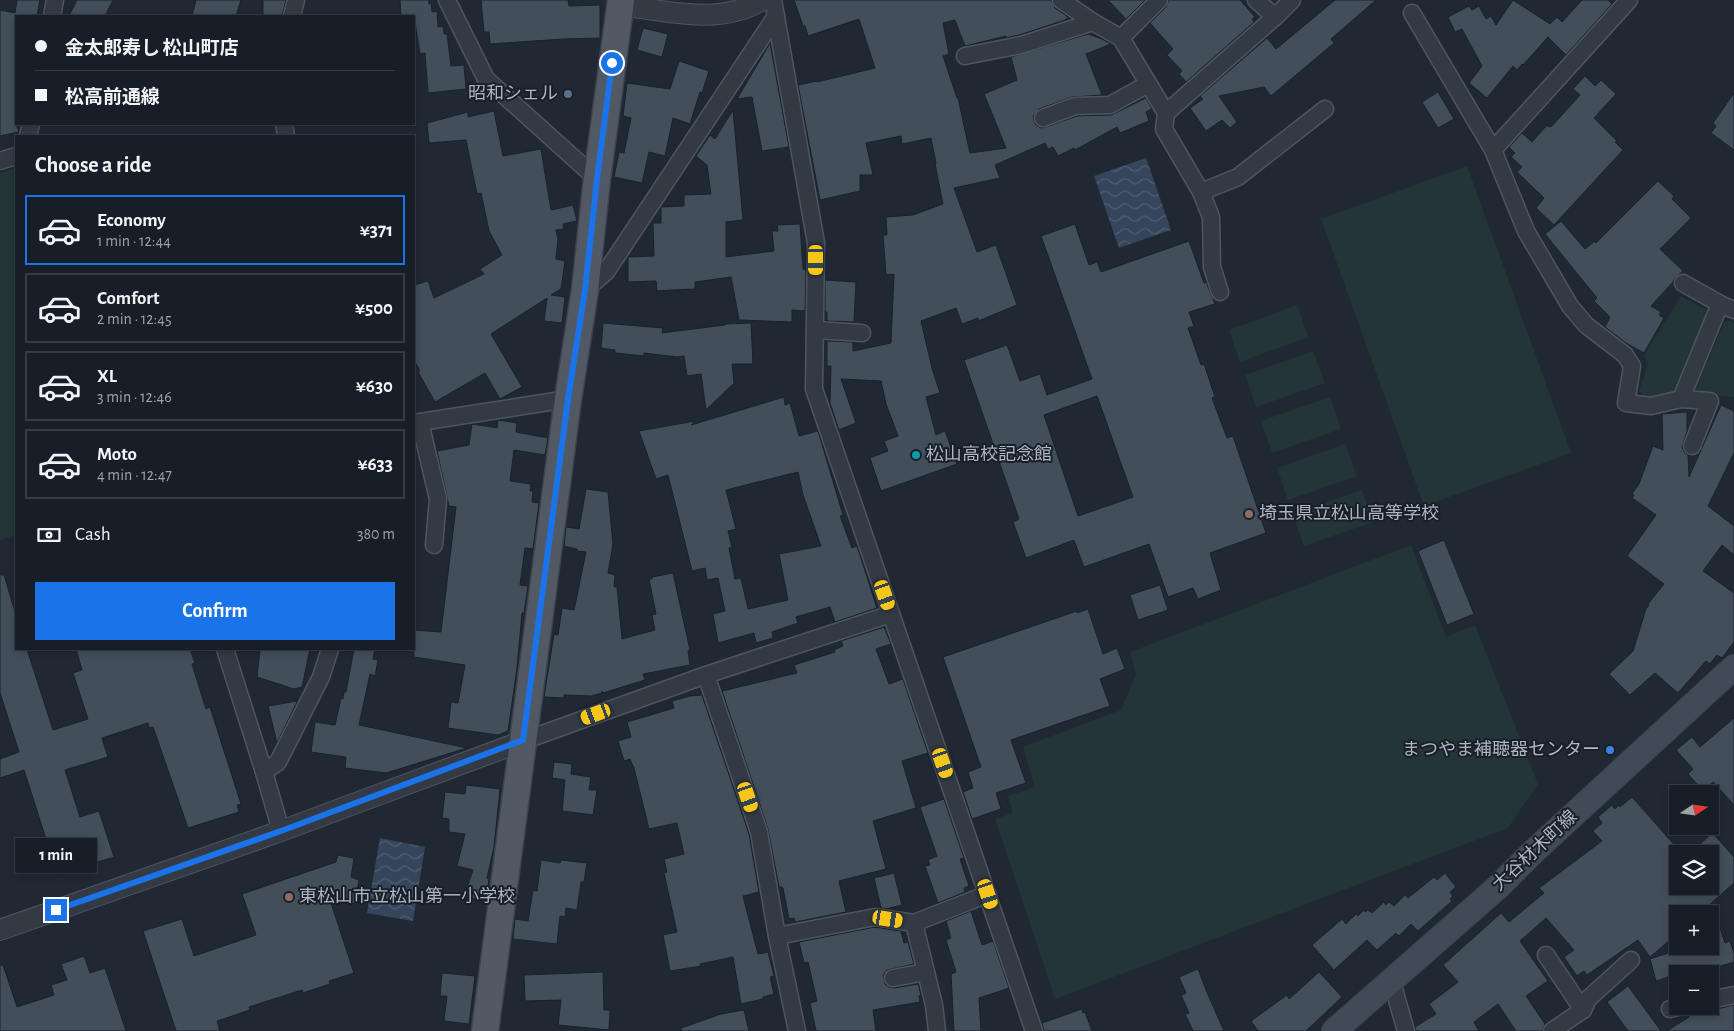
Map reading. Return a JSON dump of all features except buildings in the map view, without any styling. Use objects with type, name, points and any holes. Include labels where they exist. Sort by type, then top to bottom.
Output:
[{"type":"main road","points":[[485,1031],[568,399],[585,290],[597,179],[621,2]]},
{"type":"main road","name":"大谷材木町線","points":[[1334,1031],[1498,887],[1532,853],[1734,667]]},
{"type":"street","points":[[52,15],[55,0]]},
{"type":"street","points":[[292,15],[296,0]]},
{"type":"street","points":[[447,0],[486,79],[597,179]]},
{"type":"street","points":[[621,2],[705,15],[738,11],[762,0]]},
{"type":"street","points":[[773,0],[816,243],[814,389],[1034,1031]]},
{"type":"street","points":[[1061,0],[1121,38],[1166,113],[1164,129],[1201,192],[1211,217],[1212,267],[1220,292]]},
{"type":"street","points":[[1121,38],[1160,0]]},
{"type":"street","points":[[1256,0],[1275,17]]},
{"type":"street","points":[[1166,113],[1292,0]]},
{"type":"street","points":[[1493,150],[1629,0]]},
{"type":"street","points":[[1412,13],[1493,150],[1526,231],[1570,306],[1586,325],[1625,355],[1632,366],[1626,403],[1651,406],[1681,399],[1710,401],[1692,446]]},
{"type":"street","points":[[585,290],[606,272],[776,16]]},
{"type":"street","points":[[965,56],[1021,45],[1093,22]]},
{"type":"street","points":[[1043,118],[1075,106],[1110,105],[1148,84]]},
{"type":"street","points":[[1201,192],[1238,177],[1325,109]]},
{"type":"street","points":[[0,161],[15,156]]},
{"type":"street","points":[[1681,399],[1727,307],[1682,283]]},
{"type":"street","points":[[816,330],[862,333]]},
{"type":"street","points":[[434,545],[438,499],[417,422],[568,399]]},
{"type":"street","points":[[0,930],[281,831],[523,740],[706,675],[891,614]]},
{"type":"street","points":[[225,650],[281,831]]},
{"type":"street","points":[[264,772],[278,762],[321,676],[330,650]]},
{"type":"street","points":[[706,675],[759,832],[777,936],[797,1031]]},
{"type":"street","points":[[777,936],[875,917],[914,923],[988,894]]},
{"type":"street","points":[[914,923],[934,1005],[937,1031]]},
{"type":"street","points":[[1546,955],[1583,1010]]},
{"type":"street","points":[[1552,1031],[1583,1010],[1588,999],[1631,960]]},
{"type":"street","points":[[893,978],[926,972]]},
{"type":"street","points":[[1391,979],[1406,1031]]},
{"type":"street","points":[[1719,998],[1734,995]]},
{"type":"shaded area","points":[[1467,166],[1571,453],[1424,506],[1321,219]]},
{"type":"shaded area","points":[[15,168],[15,535],[0,540],[0,173]]},
{"type":"shaded area","points":[[1681,296],[1706,310],[1708,316],[1673,395],[1654,399],[1646,398],[1639,391],[1648,363],[1644,355]]},
{"type":"shaded area","points":[[1297,305],[1308,337],[1240,362],[1229,330]]},
{"type":"shaded area","points":[[1729,321],[1734,323],[1734,397],[1694,394],[1724,323]]},
{"type":"shaded area","points":[[1313,351],[1325,383],[1256,407],[1245,375]]},
{"type":"shaded area","points":[[1330,397],[1341,429],[1272,453],[1261,421]]},
{"type":"shaded area","points":[[1345,444],[1357,476],[1288,500],[1277,468]]},
{"type":"shaded area","points":[[1362,490],[1373,522],[1304,546],[1293,514]]},
{"type":"shaded area","points":[[1411,545],[1446,637],[1475,625],[1538,784],[1508,828],[1055,999],[995,819],[1013,813],[1008,796],[1035,787],[1023,747],[1121,710],[1136,675],[1130,652]]},
{"type":"water","points":[[1146,158],[1171,230],[1119,248],[1094,176]]},
{"type":"water","points":[[380,838],[425,847],[413,921],[367,913]]},
{"type":"place","name":"昭和シェル","points":[[568,94]]},
{"type":"place","name":"松山高校記念館","points":[[916,455]]},
{"type":"place","name":"埼玉県立松山高等学校","points":[[1249,514]]},
{"type":"place","name":"まつやま補聴器センター","points":[[1610,750]]},
{"type":"place","name":"東松山市立松山第一小学校","points":[[289,897]]},
{"type":"route","points":[[56,910],[281,831],[523,740],[568,399],[585,290],[612,63]]}]
